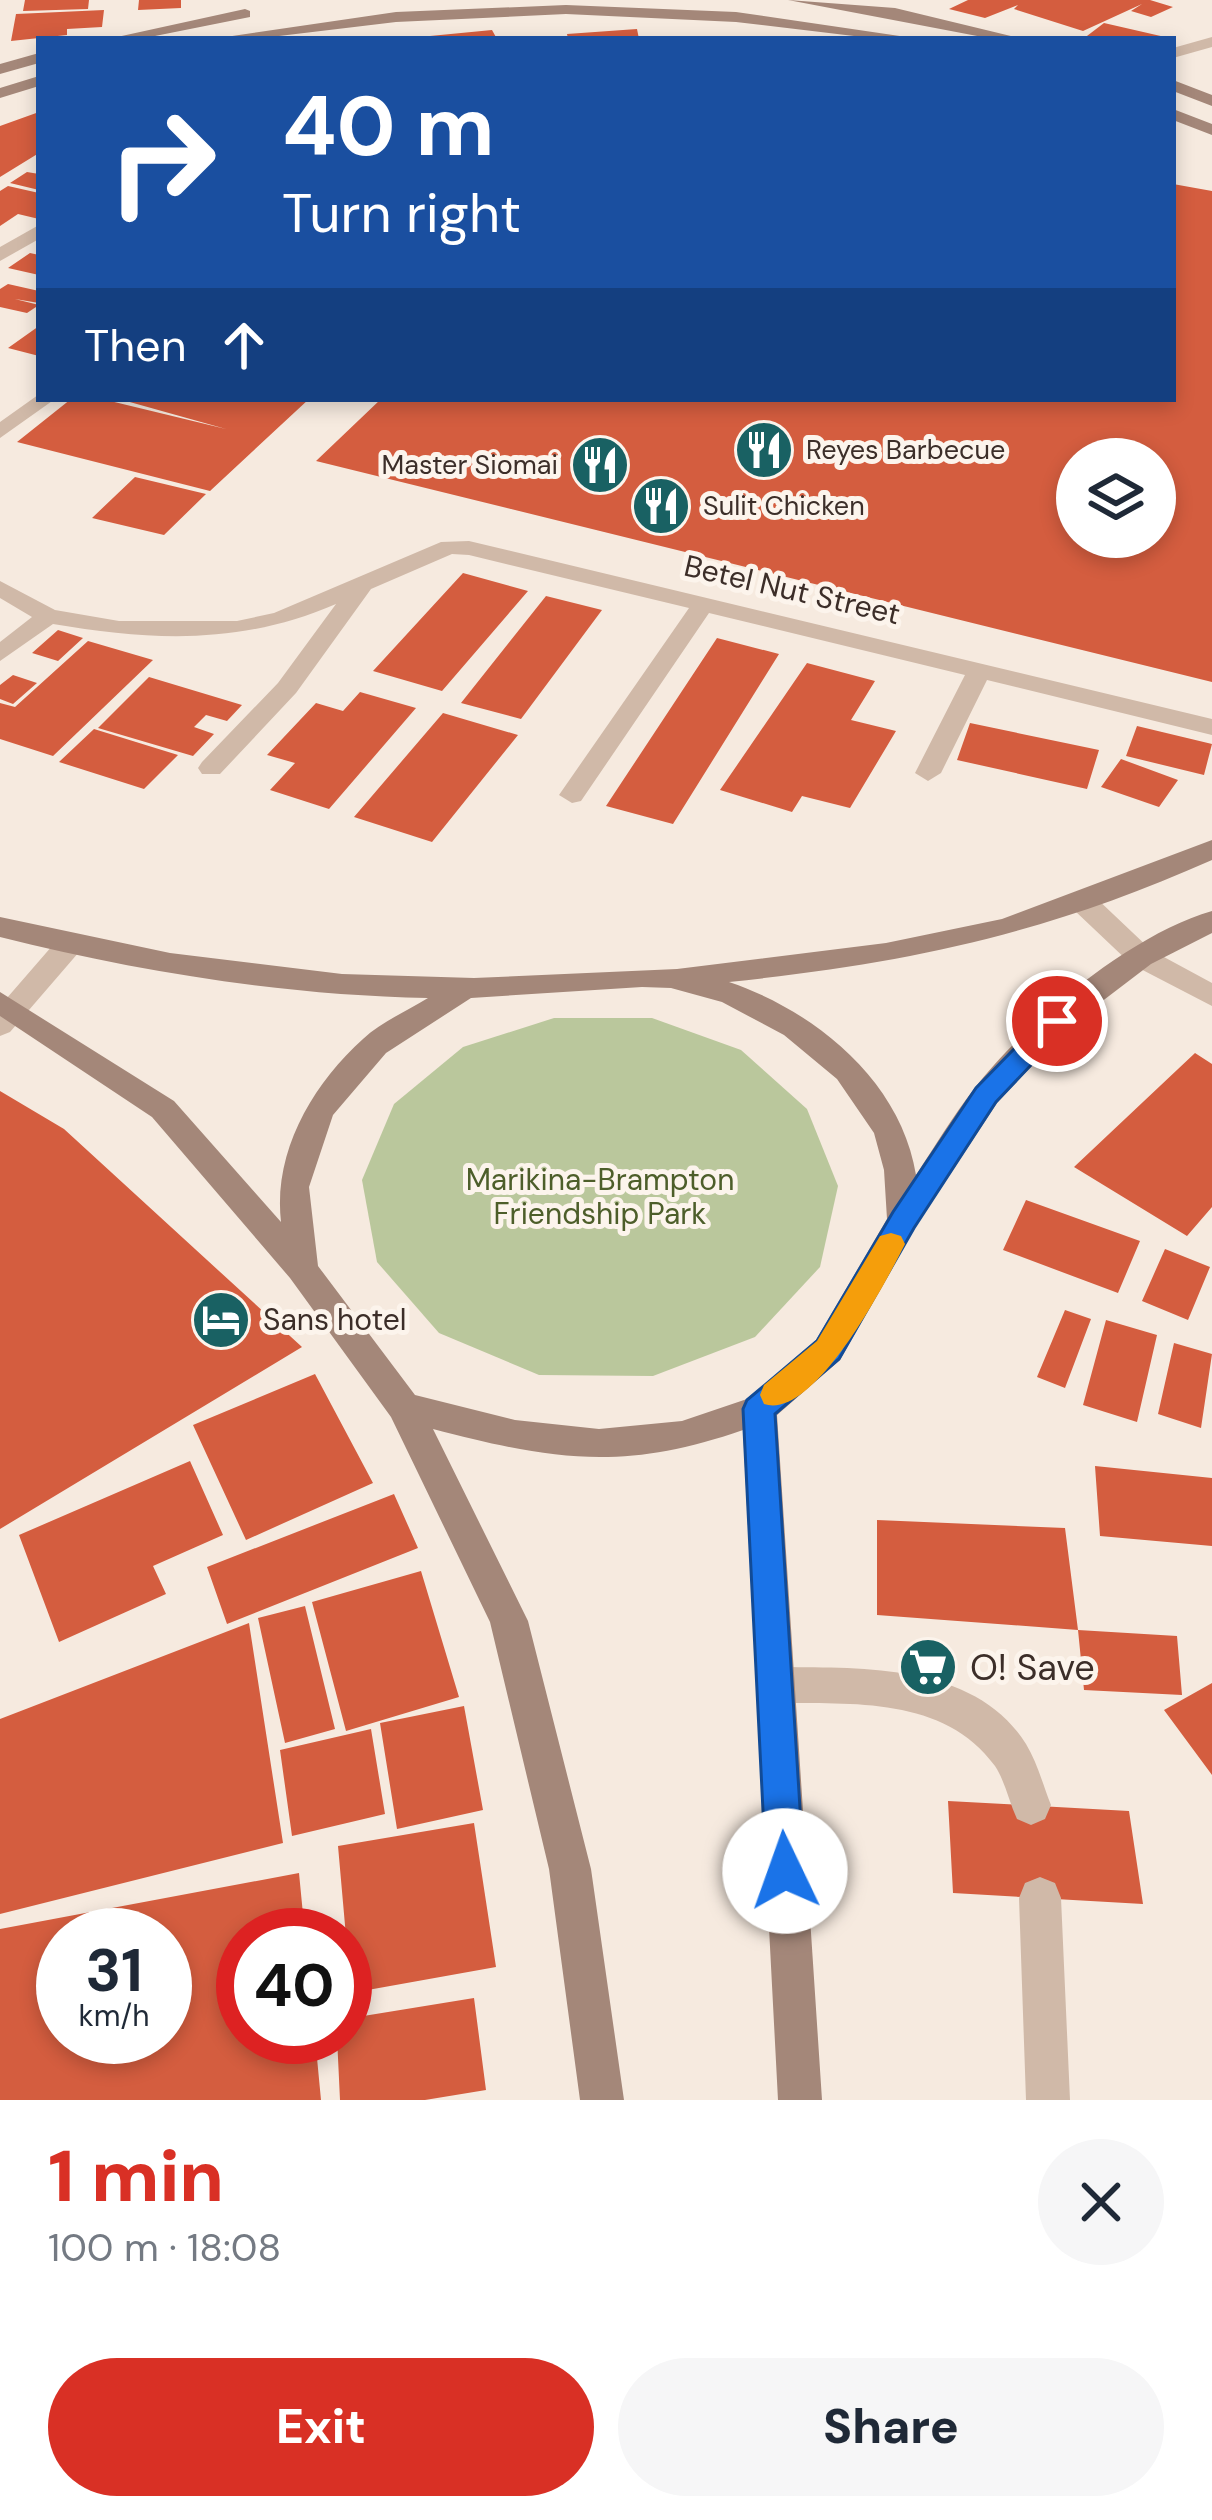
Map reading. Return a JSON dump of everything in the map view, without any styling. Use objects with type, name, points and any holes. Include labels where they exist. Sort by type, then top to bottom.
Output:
[{"type":"street","points":[[796,0],[914,17],[1001,36]]},
{"type":"street","points":[[241,36],[434,8],[621,1],[731,11],[893,36]]},
{"type":"street","points":[[132,36],[259,12]]},
{"type":"street","points":[[1176,52],[1212,42]]},
{"type":"street","points":[[0,70],[36,59]]},
{"type":"street","points":[[0,93],[36,82]]},
{"type":"street","points":[[1176,86],[1212,101]]},
{"type":"street","points":[[1176,115],[1212,130]]},
{"type":"street","points":[[0,255],[36,233]]},
{"type":"street","points":[[0,432],[41,402]]},
{"type":"street","name":"Betel Nut Street","points":[[48,616],[119,628],[237,628],[281,619],[449,547],[704,603],[1212,727]]},
{"type":"street","points":[[211,768],[287,688],[361,586]]},
{"type":"street","points":[[0,588],[48,616],[0,653]]},
{"type":"street","points":[[572,795],[704,603]]},
{"type":"street","points":[[928,773],[980,669]]},
{"type":"street","points":[[0,927],[191,967],[340,984],[462,990],[671,978],[925,946],[1084,903],[1212,849]]},
{"type":"street","points":[[1084,903],[1141,957],[1212,996]]},
{"type":"street","points":[[404,1408],[515,1435],[599,1444],[682,1436],[759,1409],[828,1350],[903,1220],[986,1095],[1057,1021],[1141,957],[1212,921]]},
{"type":"street","points":[[69,945],[5,1012],[163,1109],[302,1269],[404,1408],[509,1622],[570,1869],[602,2100]]},
{"type":"street","points":[[671,978],[739,998],[799,1029],[848,1071],[885,1123],[903,1181],[903,1220]]},
{"type":"street","points":[[302,1269],[293,1187],[319,1110],[375,1045],[462,990]]},
{"type":"street","points":[[759,1409],[800,2100]]},
{"type":"street","points":[[775,1685],[892,1688],[975,1716],[1010,1754],[1031,1804]]},
{"type":"street","points":[[1040,1898],[1048,2100]]},
{"type":"green space","name":"Marikina-Brampton Friendship Park","points":[[554,1018],[652,1018],[741,1050],[807,1109],[838,1186],[820,1267],[755,1337],[653,1376],[539,1375],[439,1333],[377,1262],[362,1180],[394,1104],[463,1047]]},
{"type":"building","points":[[25,0],[89,0],[88,9],[23,11]]},
{"type":"building","points":[[139,0],[181,0],[181,8],[138,10]]},
{"type":"building","points":[[968,0],[1150,0],[1173,7],[1151,17],[1131,11],[1142,4],[1083,31],[1014,9],[1018,5],[985,18],[949,9]]},
{"type":"building","points":[[104,10],[102,27],[11,41],[16,14]]},
{"type":"building","points":[[1104,23],[1161,36],[1087,36]]},
{"type":"building","points":[[637,29],[638,36],[567,36]]},
{"type":"building","points":[[492,30],[495,36],[430,36]]},
{"type":"building","points":[[36,113],[36,155],[0,177],[0,126]]},
{"type":"building","points":[[27,172],[36,174],[36,189],[10,183]]},
{"type":"building","points":[[1176,185],[1212,191],[1212,682],[316,461],[378,402],[1176,402]]},
{"type":"building","points":[[8,186],[36,192],[36,218],[18,214],[0,226],[0,191]]},
{"type":"building","points":[[30,253],[36,254],[36,274],[8,268]]},
{"type":"building","points":[[8,284],[36,290],[36,302],[15,299],[36,307],[27,313],[0,307],[0,289]]},
{"type":"building","points":[[36,328],[36,355],[8,348]]},
{"type":"building","points":[[67,402],[114,402],[226,429],[130,402],[306,402],[210,491],[17,442]]},
{"type":"building","points":[[135,477],[206,494],[164,535],[92,518]]},
{"type":"building","points":[[463,573],[528,591],[442,691],[373,671]]},
{"type":"building","points":[[546,596],[602,610],[521,719],[461,703]]},
{"type":"building","points":[[58,630],[83,638],[58,661],[32,653]]},
{"type":"building","points":[[717,638],[779,654],[673,824],[606,806]]},
{"type":"building","points":[[88,641],[153,660],[53,756],[0,739],[0,703],[15,707]]},
{"type":"building","points":[[807,663],[875,681],[851,720],[896,731],[850,808],[802,796],[792,812],[720,790]]},
{"type":"building","points":[[13,675],[37,683],[13,704],[0,699],[0,685]]},
{"type":"building","points":[[149,677],[242,705],[227,721],[206,715],[194,727],[214,734],[193,756],[98,728]]},
{"type":"building","points":[[360,692],[416,708],[329,809],[270,790],[295,763],[267,755],[316,703],[343,711]]},
{"type":"building","points":[[443,713],[518,735],[432,842],[354,817]]},
{"type":"building","points":[[970,723],[1099,750],[1087,789],[957,760]]},
{"type":"building","points":[[1137,726],[1212,744],[1204,775],[1126,756]]},
{"type":"building","points":[[94,729],[178,755],[144,789],[59,762]]},
{"type":"building","points":[[1121,759],[1178,780],[1159,807],[1101,787]]},
{"type":"building","points":[[1195,1053],[1212,1064],[1212,1207],[1187,1236],[1074,1167]]},
{"type":"building","points":[[0,1091],[64,1129],[302,1347],[0,1529]]},
{"type":"building","points":[[1026,1200],[1140,1241],[1118,1293],[1003,1250]]},
{"type":"building","points":[[1165,1249],[1210,1267],[1188,1320],[1142,1301]]},
{"type":"building","points":[[1065,1310],[1091,1319],[1065,1388],[1037,1377]]},
{"type":"building","points":[[1106,1320],[1157,1335],[1137,1422],[1083,1405]]},
{"type":"building","points":[[1174,1343],[1212,1354],[1201,1428],[1158,1414]]},
{"type":"building","points":[[315,1374],[373,1483],[246,1540],[193,1425]]},
{"type":"building","points":[[190,1461],[223,1535],[153,1566],[166,1594],[59,1642],[19,1535]]},
{"type":"building","points":[[1095,1466],[1212,1478],[1212,1546],[1100,1536]]},
{"type":"building","points":[[394,1494],[418,1548],[227,1624],[207,1567]]},
{"type":"building","points":[[877,1520],[1065,1528],[1078,1630],[877,1615]]},
{"type":"building","points":[[421,1571],[459,1697],[346,1731],[312,1602]]},
{"type":"building","points":[[305,1606],[335,1729],[285,1743],[258,1618]]},
{"type":"building","points":[[249,1623],[283,1843],[0,1914],[0,1719]]},
{"type":"building","points":[[1078,1630],[1177,1636],[1182,1695],[1084,1690]]},
{"type":"building","points":[[1212,1683],[1212,1775],[1164,1710]]},
{"type":"building","points":[[464,1706],[483,1810],[397,1829],[380,1723]]},
{"type":"building","points":[[371,1729],[385,1814],[292,1836],[280,1750]]},
{"type":"building","points":[[948,1801],[1129,1811],[1143,1904],[953,1893]]},
{"type":"building","points":[[474,1823],[496,1967],[372,1989],[372,1908],[343,1908],[338,1846]]},
{"type":"building","points":[[299,1873],[302,1908],[216,1908],[216,2064],[318,2064],[321,2100],[0,2100],[0,1929],[36,1922],[36,2064],[192,2064],[192,1908],[112,1908]]},
{"type":"building","points":[[474,1998],[486,2090],[425,2100],[340,2100],[338,2064],[372,2064],[372,2015]]},
{"type":"slow traffic","points":[[776,1395],[828,1350],[891,1244]]},
{"type":"place","name":"Reyes Barbecue","points":[[764,450]]},
{"type":"place","name":"Master Siomai","points":[[600,465]]},
{"type":"place","name":"Sulit Chicken","points":[[661,506]]},
{"type":"place","name":"Sans hotel","points":[[221,1320]]},
{"type":"place","name":"O! Save","points":[[928,1667]]},
{"type":"route","points":[[785,1871],[759,1409],[828,1350],[903,1220],[986,1095],[1057,1021]]}]
